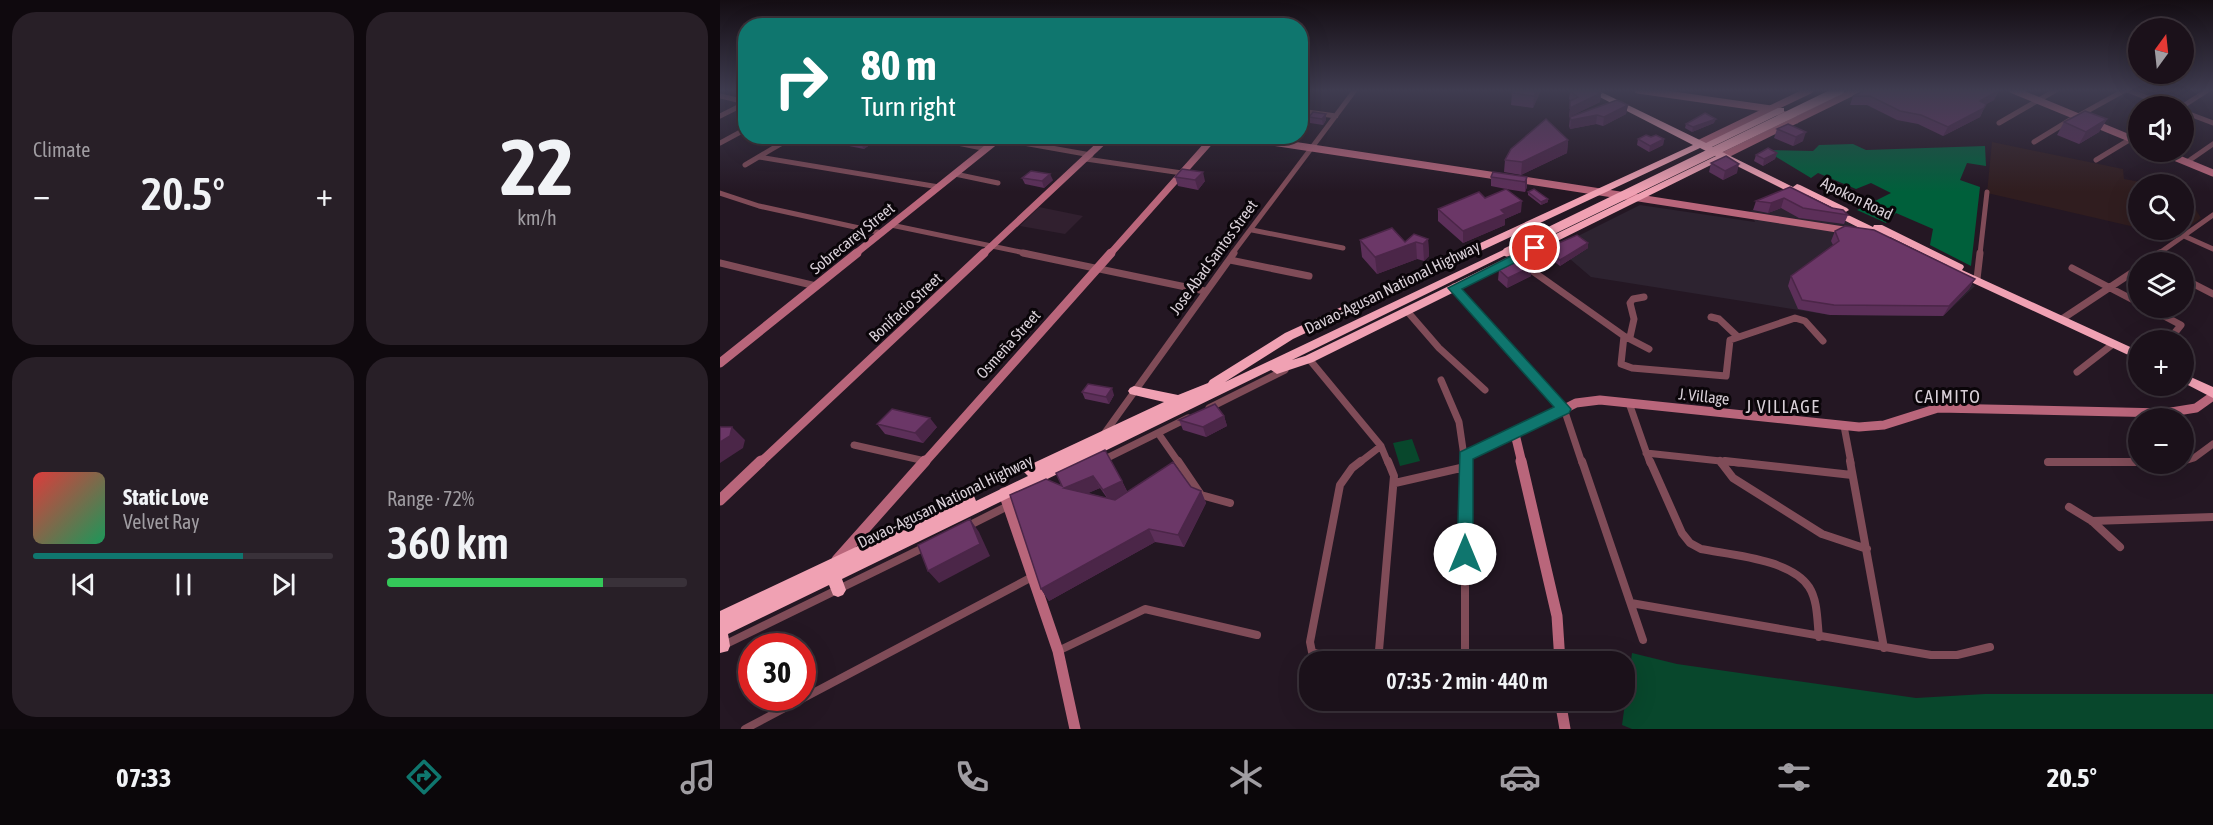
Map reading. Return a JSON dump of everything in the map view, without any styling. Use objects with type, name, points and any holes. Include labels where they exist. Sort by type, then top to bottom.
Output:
[{"type":"highway","points":[[1662,124],[1704,144]]},
{"type":"highway","points":[[1665,124],[1722,153]]},
{"type":"highway","name":"Davao-Agusan National Highway","points":[[1217,387],[1289,336],[1746,124]]},
{"type":"highway","name":"Davao-Agusan National Highway","points":[[721,639],[835,577],[1179,400],[1309,359],[1454,288],[1507,252],[1761,124]]},
{"type":"highway","name":"Davao-Agusan National Highway","points":[[720,619],[835,577],[1010,500],[1104,440],[1507,252],[1770,124]]},
{"type":"highway","name":"Davao-Agusan National Highway","points":[[1507,252],[1636,199],[1780,124]]},
{"type":"highway","name":"Apokon Road","points":[[1722,153],[1883,236],[2128,351]]},
{"type":"highway","name":"Apokon Road","points":[[1722,153],[1902,238],[1977,279]]},
{"type":"highway","points":[[2194,384],[2213,394]]},
{"type":"highway","points":[[1134,391],[1179,400]]},
{"type":"street","name":"Jose Abad Santos Street","points":[[1104,440],[1134,391],[1205,291],[1330,124]]},
{"type":"street","points":[[2034,142],[2063,124]]},
{"type":"street","points":[[2096,124],[2128,137]]},
{"type":"street","points":[[720,143],[738,133]]},
{"type":"street","points":[[745,165],[781,144]]},
{"type":"street","points":[[966,144],[987,148]]},
{"type":"street","name":"Sobrecarey Street","points":[[720,363],[993,144]]},
{"type":"street","points":[[1028,144],[1182,173]]},
{"type":"street","name":"Bonifacio Street","points":[[720,500],[1102,144]]},
{"type":"street","name":"Osmeña Street","points":[[835,577],[925,461],[1208,144]]},
{"type":"street","points":[[1285,144],[1902,238]]},
{"type":"street","points":[[2096,160],[2128,144]]},
{"type":"street","points":[[2194,157],[2213,144]]},
{"type":"street","points":[[759,157],[939,187]]},
{"type":"street","points":[[2187,162],[2213,173]]},
{"type":"street","points":[[955,174],[998,183]]},
{"type":"street","points":[[1977,279],[1987,192]]},
{"type":"street","points":[[720,193],[759,206],[882,232]]},
{"type":"street","points":[[2194,229],[2213,215]]},
{"type":"street","points":[[891,225],[1205,291]]},
{"type":"street","points":[[1252,230],[1342,248]]},
{"type":"street","points":[[2162,252],[2179,240]]},
{"type":"street","points":[[2193,240],[2213,249]]},
{"type":"street","points":[[1507,252],[1588,313],[1649,349]]},
{"type":"street","points":[[1230,260],[1309,276]]},
{"type":"street","points":[[720,263],[816,286]]},
{"type":"street","points":[[2072,268],[2128,297]]},
{"type":"street","points":[[2062,319],[2128,276]]},
{"type":"street","points":[[2194,284],[2213,294]]},
{"type":"street","points":[[1454,288],[1564,409],[1643,640]]},
{"type":"street","points":[[1644,297],[1633,299],[1630,303],[1634,319],[1619,360],[1626,367],[1722,376],[1728,373],[1728,344],[1737,336],[1797,318],[1805,321],[1823,341]]},
{"type":"street","points":[[1407,310],[1439,348],[1485,390]]},
{"type":"street","points":[[1711,317],[1719,319],[1737,336]]},
{"type":"street","points":[[2169,318],[2181,324],[2176,330]]},
{"type":"street","points":[[2077,372],[2113,344]]},
{"type":"street","points":[[1090,466],[1309,359],[1381,446],[1391,465],[1395,483],[1379,651]]},
{"type":"street","points":[[1441,380],[1459,422],[1465,456],[1465,651]]},
{"type":"street","name":"J. Village","points":[[1515,434],[1564,409],[1592,400],[1844,426],[1884,425],[1938,408],[2164,413],[2196,408],[2213,394]]},
{"type":"street","points":[[1629,403],[1646,453],[1682,533],[1690,543],[1701,549],[1775,565],[1799,575],[1813,595],[1819,637]]},
{"type":"street","points":[[1844,426],[1884,648]]},
{"type":"street","points":[[1158,433],[1201,495],[1230,503]]},
{"type":"street","points":[[1465,456],[1515,434],[1557,616],[1559,651]]},
{"type":"street","points":[[2194,458],[2213,444]]},
{"type":"street","points":[[854,445],[925,461]]},
{"type":"street","points":[[1312,651],[1310,642],[1340,485],[1352,468],[1381,446]]},
{"type":"street","points":[[1646,453],[1852,476]]},
{"type":"street","points":[[1720,461],[1733,478],[1822,534],[1867,549]]},
{"type":"street","points":[[2048,462],[2128,462]]},
{"type":"street","points":[[1395,483],[1465,467]]},
{"type":"street","points":[[955,532],[1010,500],[1032,577],[1058,651],[1075,729]]},
{"type":"street","points":[[2069,507],[2092,521],[2120,547]]},
{"type":"street","points":[[2092,521],[2213,517]]},
{"type":"street","points":[[835,577],[934,543]]},
{"type":"street","points":[[745,729],[1032,577]]},
{"type":"street","points":[[1630,603],[1884,648],[1944,656],[1990,647]]},
{"type":"street","points":[[1058,651],[1144,609],[1257,635]]},
{"type":"street","points":[[1561,711],[1565,729]]},
{"type":"shaded area","points":[[1992,142],[2123,169],[2124,179],[2128,180],[2128,225],[1987,193]]},
{"type":"shaded area","points":[[1791,194],[1975,286],[1943,316],[1830,315],[1591,277],[1556,247],[1640,205],[1755,222],[1750,211]]},
{"type":"shaded area","points":[[1039,207],[1083,216],[1065,234],[1020,226]]},
{"type":"shaded area","points":[[2194,207],[2201,218],[2194,223]]},
{"type":"green space","points":[[1853,144],[1866,150],[1985,146],[1986,166],[1967,163],[1960,180],[1980,187],[1971,266],[1930,245],[1933,229],[1896,213],[1886,223],[1857,210],[1891,193],[1871,183],[1856,189],[1818,173],[1811,178],[1765,150],[1813,151],[1819,145]]},
{"type":"green space","points":[[1412,439],[1420,461],[1400,466],[1393,443]]},
{"type":"green space","points":[[1635,654],[1677,664],[1916,698],[1985,694],[2213,694],[2213,729],[1632,729],[1622,725],[1624,711],[1635,711]]},
{"type":"building","points":[[1540,124],[1551,124],[1568,140],[1522,162],[1505,160],[1511,149]]},
{"type":"building","points":[[1686,124],[1702,124],[1693,127]]},
{"type":"building","points":[[1788,124],[1806,132],[1796,137],[1777,129]]},
{"type":"building","points":[[2068,124],[2099,124],[2086,132]]},
{"type":"building","points":[[1646,135],[1651,137],[1656,135],[1664,139],[1650,146],[1638,139]]},
{"type":"building","points":[[1768,148],[1777,153],[1764,159],[1756,155]]},
{"type":"building","points":[[1726,156],[1739,164],[1725,171],[1711,163]]},
{"type":"building","points":[[1182,169],[1203,172],[1195,180],[1175,177]]},
{"type":"building","points":[[1031,171],[1050,174],[1042,181],[1022,178]]},
{"type":"building","points":[[1493,172],[1527,177],[1525,182],[1491,177]]},
{"type":"building","points":[[1790,187],[1832,208],[1843,210],[1848,215],[1803,208],[1784,198],[1771,203],[1756,201]]},
{"type":"building","points":[[1506,189],[1522,201],[1501,210],[1505,214],[1463,231],[1438,209],[1479,192],[1485,198]]},
{"type":"building","points":[[1534,189],[1548,199],[1541,202],[1528,192]]},
{"type":"building","points":[[1845,226],[1874,230],[1975,279],[1949,306],[1834,305],[1802,300],[1791,276],[1839,241],[1835,231]]},
{"type":"building","points":[[1392,228],[1405,242],[1414,234],[1428,239],[1423,244],[1416,242],[1375,257],[1360,240]]},
{"type":"building","points":[[1577,235],[1588,243],[1560,260],[1545,249]]},
{"type":"building","points":[[1522,259],[1531,267],[1508,278],[1499,270]]},
{"type":"building","points":[[1088,384],[1112,388],[1106,397],[1082,392]]},
{"type":"building","points":[[1215,404],[1224,416],[1203,427],[1179,420]]},
{"type":"building","points":[[892,409],[930,418],[915,433],[877,424]]},
{"type":"building","points":[[720,427],[732,427],[730,436],[720,442]]},
{"type":"building","points":[[1105,450],[1122,481],[1103,490],[1093,476],[1064,488],[1115,500],[1173,462],[1191,487],[1201,491],[1178,535],[1149,529],[1041,589],[1010,495],[1046,479],[1062,486],[1056,473]]},
{"type":"building","points":[[970,519],[980,544],[928,571],[918,545]]},
{"type":"district","name":"CAIMITO","points":[[1948,396]]},
{"type":"district","name":"J VILLAGE","points":[[1783,406]]},
{"type":"route","points":[[1465,554],[1465,456],[1564,409],[1454,288],[1535,248]]}]
